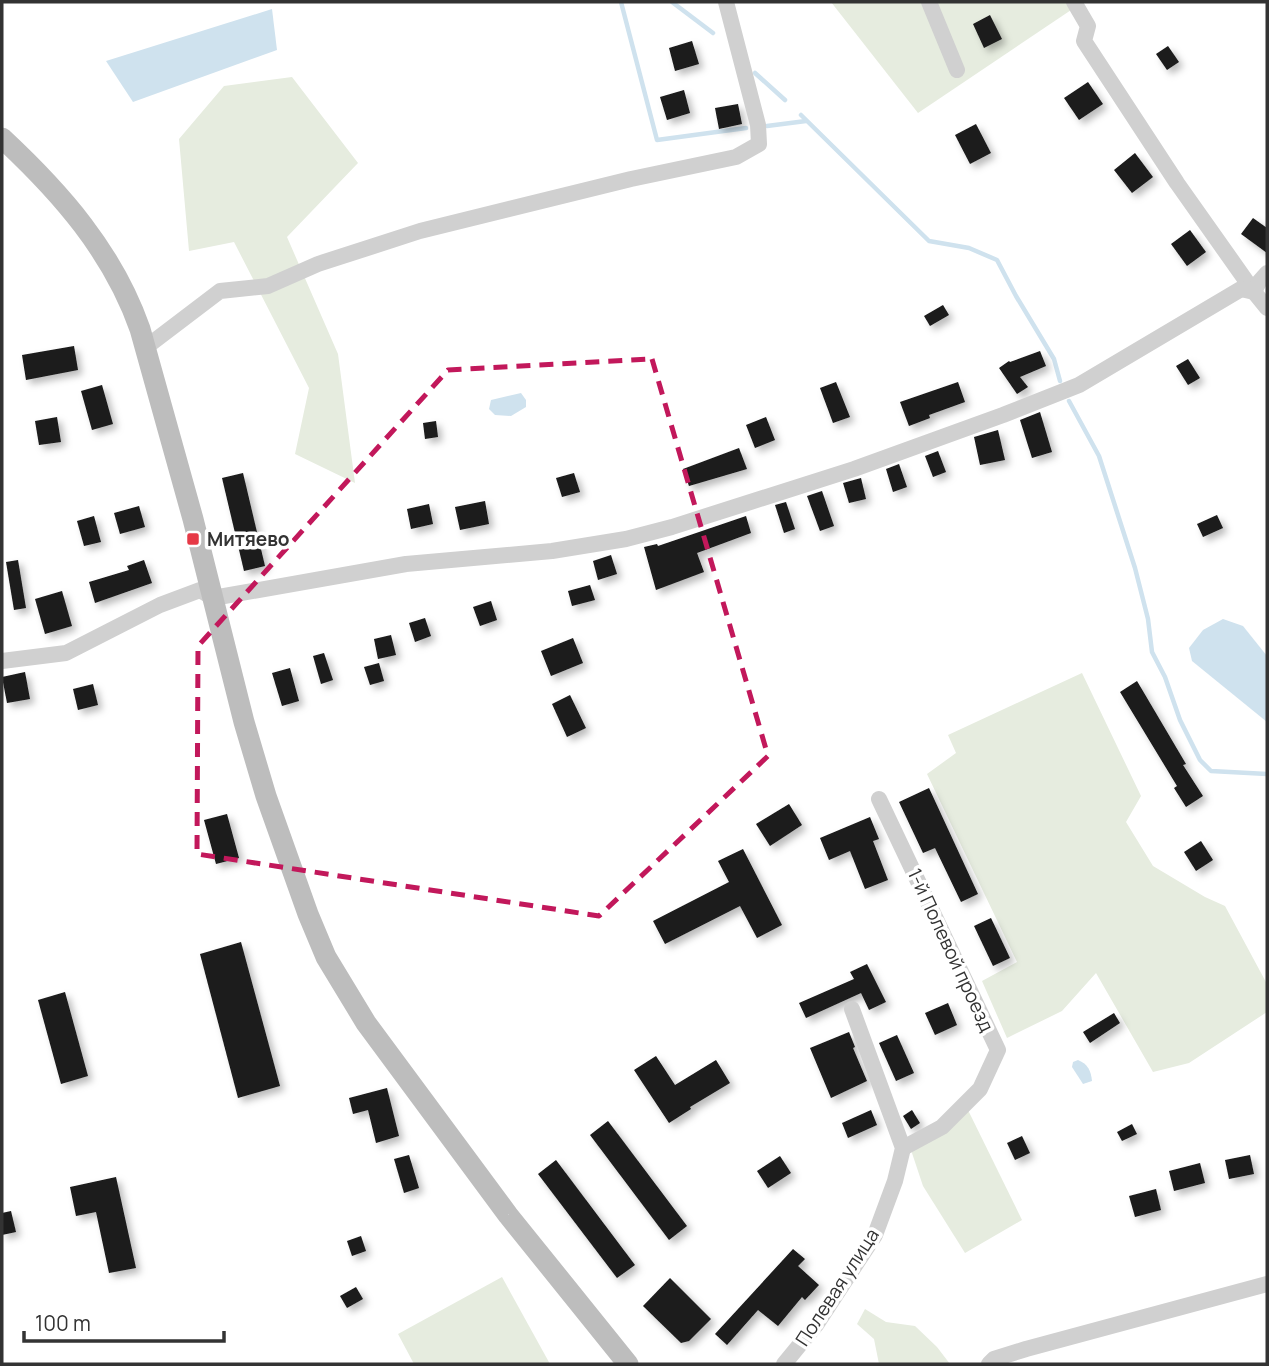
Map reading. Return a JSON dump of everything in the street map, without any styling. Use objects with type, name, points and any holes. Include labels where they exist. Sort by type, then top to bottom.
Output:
[{"type":"street","points":[[145,348],[220,291],[268,286],[318,264],[420,231],[631,179],[736,157],[759,144],[758,125],[726,2]]},
{"type":"street","points":[[929,2],[957,70]]},
{"type":"street","points":[[1074,2],[1088,26],[1084,41],[1177,183],[1267,308]]},
{"type":"street","points":[[2,138],[50,186],[94,239],[126,294],[145,348],[266,796],[314,928],[337,977],[366,1023],[508,1214],[628,1364]]},
{"type":"street","points":[[1254,292],[1267,273]]},
{"type":"street","points":[[2,661],[66,653],[160,606],[200,590],[213,598],[406,564],[552,551],[626,539],[672,527],[854,469],[1079,385],[1241,289],[1254,292]]},
{"type":"street","name":"1-й Полевой проезд","points":[[879,799],[998,1049],[980,1089],[942,1127],[903,1149]]},
{"type":"street","points":[[852,1009],[903,1149]]},
{"type":"street","name":"Полевая улица","points":[[784,1364],[816,1325],[875,1235],[895,1181],[903,1149]]},
{"type":"street","points":[[989,1364],[994,1359],[1026,1349],[1267,1284]]},
{"type":"highlighted area","points":[[652,359],[768,756],[599,916],[197,854],[198,646],[448,370]]},
{"type":"shaded area","points":[[831,2],[1083,2],[918,113]]},
{"type":"shaded area","points":[[292,77],[358,163],[287,237],[338,354],[355,483],[295,454],[309,388],[234,242],[189,251],[179,139],[224,86]]},
{"type":"shaded area","points":[[1082,673],[1141,796],[1126,822],[1153,866],[1225,906],[1267,984],[1267,1012],[1189,1063],[1153,1072],[1096,973],[1062,1011],[1007,1038],[982,981],[1017,962],[927,774],[956,753],[948,735]]},
{"type":"shaded area","points":[[967,1108],[1022,1220],[965,1253],[923,1186],[911,1150]]},
{"type":"shaded area","points":[[502,1277],[550,1364],[414,1364],[398,1334]]},
{"type":"shaded area","points":[[865,1309],[886,1322],[915,1326],[950,1364],[879,1364],[874,1339],[857,1324]]},
{"type":"water","points":[[272,9],[277,50],[133,102],[106,61]]},
{"type":"water","points":[[521,393],[526,400],[526,407],[511,416],[495,415],[489,409],[491,400]]},
{"type":"water","points":[[1223,619],[1243,626],[1267,656],[1267,722],[1192,661],[1189,648],[1203,630]]},
{"type":"water","points":[[1078,1060],[1088,1068],[1092,1081],[1083,1084],[1072,1067],[1073,1062]]},
{"type":"building","points":[[990,15],[1002,39],[984,48],[973,24]]},
{"type":"building","points":[[692,41],[699,64],[675,71],[669,48]]},
{"type":"building","points":[[1168,46],[1179,62],[1167,70],[1156,54]]},
{"type":"building","points":[[1088,82],[1103,104],[1079,120],[1064,98]]},
{"type":"building","points":[[684,90],[690,113],[667,120],[660,97]]},
{"type":"building","points":[[738,104],[742,124],[719,129],[715,108]]},
{"type":"building","points":[[976,124],[991,153],[970,164],[955,135]]},
{"type":"building","points":[[1135,153],[1153,177],[1132,193],[1114,170]]},
{"type":"building","points":[[1253,218],[1267,228],[1267,253],[1241,234]]},
{"type":"building","points":[[1190,230],[1206,252],[1187,266],[1171,244]]},
{"type":"building","points":[[943,305],[949,315],[930,326],[924,316]]},
{"type":"building","points":[[74,346],[78,370],[26,380],[22,355]]},
{"type":"building","points":[[1040,351],[1046,366],[1020,377],[1028,387],[1017,394],[999,368],[1009,361]]},
{"type":"building","points":[[1188,359],[1200,378],[1188,385],[1176,366]]},
{"type":"building","points":[[836,382],[850,417],[833,423],[820,388]]},
{"type":"building","points":[[958,382],[965,402],[929,415],[930,418],[909,426],[900,402]]},
{"type":"building","points":[[102,385],[113,424],[92,430],[81,391]]},
{"type":"building","points":[[1040,412],[1052,452],[1032,458],[1020,420]]},
{"type":"building","points":[[57,417],[61,442],[39,445],[35,421]]},
{"type":"building","points":[[766,417],[775,440],[755,448],[746,425]]},
{"type":"building","points":[[436,421],[438,437],[425,439],[423,423]]},
{"type":"building","points":[[998,430],[1005,460],[980,465],[974,437]]},
{"type":"building","points":[[739,448],[747,469],[689,486],[683,469]]},
{"type":"building","points":[[938,451],[946,472],[933,477],[925,456]]},
{"type":"building","points":[[899,464],[907,487],[893,492],[886,469]]},
{"type":"building","points":[[243,473],[265,566],[244,571],[222,478]]},
{"type":"building","points":[[574,473],[580,492],[562,497],[556,478]]},
{"type":"building","points":[[861,478],[866,499],[849,503],[843,483]]},
{"type":"building","points":[[822,491],[834,526],[820,531],[807,496]]},
{"type":"building","points":[[485,501],[489,524],[460,530],[455,507]]},
{"type":"building","points":[[786,502],[795,529],[784,533],[775,505]]},
{"type":"building","points":[[429,504],[433,524],[411,529],[407,509]]},
{"type":"building","points":[[139,506],[145,527],[120,534],[114,513]]},
{"type":"building","points":[[1217,515],[1223,528],[1203,537],[1197,524]]},
{"type":"building","points":[[94,516],[101,542],[84,546],[77,521]]},
{"type":"building","points":[[746,516],[751,533],[697,553],[704,572],[656,590],[644,547],[658,546]]},
{"type":"building","points":[[611,555],[617,574],[598,580],[593,561]]},
{"type":"building","points":[[18,560],[26,608],[14,610],[6,562]]},
{"type":"building","points":[[144,560],[152,583],[95,603],[89,582],[129,570],[127,566]]},
{"type":"building","points":[[590,585],[595,600],[572,606],[568,591]]},
{"type":"building","points":[[62,591],[72,626],[45,634],[35,599]]},
{"type":"building","points":[[491,601],[497,620],[480,626],[473,607]]},
{"type":"building","points":[[425,618],[431,636],[415,642],[409,623]]},
{"type":"building","points":[[391,635],[396,655],[378,659],[374,639]]},
{"type":"building","points":[[573,638],[583,663],[551,676],[541,651]]},
{"type":"building","points":[[324,653],[333,680],[321,684],[313,656]]},
{"type":"building","points":[[379,663],[384,681],[370,685],[364,667]]},
{"type":"building","points":[[290,668],[299,701],[282,706],[272,673]]},
{"type":"building","points":[[25,672],[30,699],[7,703],[2,677]]},
{"type":"building","points":[[1137,681],[1203,796],[1186,807],[1174,788],[1177,786],[1120,692]]},
{"type":"building","points":[[93,684],[98,705],[78,710],[73,689]]},
{"type":"building","points":[[570,695],[586,728],[567,737],[552,704]]},
{"type":"building","points":[[929,788],[978,894],[961,902],[935,848],[923,853],[899,802]]},
{"type":"building","points":[[789,804],[802,825],[770,846],[756,824]]},
{"type":"building","points":[[227,814],[239,858],[216,864],[204,820]]},
{"type":"building","points":[[870,817],[879,839],[873,841],[888,880],[865,889],[850,851],[829,860],[820,838]]},
{"type":"building","points":[[1201,841],[1213,860],[1196,871],[1184,852]]},
{"type":"building","points":[[743,849],[782,925],[757,938],[740,906],[665,944],[653,921],[729,882],[718,861]]},
{"type":"building","points":[[991,918],[1010,958],[993,966],[974,926]]},
{"type":"building","points":[[241,942],[280,1086],[238,1098],[200,954]]},
{"type":"building","points":[[867,964],[886,1002],[869,1010],[861,993],[806,1018],[799,1003],[854,979],[850,972]]},
{"type":"building","points":[[65,992],[88,1076],[61,1084],[38,1000]]},
{"type":"building","points":[[948,1003],[957,1025],[935,1035],[925,1013]]},
{"type":"building","points":[[1114,1013],[1120,1023],[1090,1043],[1083,1032]]},
{"type":"building","points":[[849,1032],[867,1081],[831,1098],[810,1048]]},
{"type":"building","points":[[897,1035],[914,1073],[896,1081],[879,1043]]},
{"type":"building","points":[[656,1056],[675,1085],[716,1060],[730,1083],[669,1123],[634,1070]]},
{"type":"building","points":[[387,1088],[399,1136],[376,1143],[368,1110],[353,1114],[349,1098]]},
{"type":"building","points":[[871,1110],[877,1125],[848,1138],[842,1123]]},
{"type":"building","points":[[912,1110],[920,1123],[911,1129],[903,1116]]},
{"type":"building","points":[[608,1121],[687,1226],[669,1240],[590,1135]]},
{"type":"building","points":[[1132,1124],[1137,1134],[1122,1141],[1117,1132]]},
{"type":"building","points":[[1022,1136],[1030,1153],[1015,1160],[1007,1143]]},
{"type":"building","points":[[409,1155],[419,1188],[404,1193],[394,1159]]},
{"type":"building","points":[[1250,1155],[1254,1174],[1229,1179],[1225,1160]]},
{"type":"building","points":[[780,1156],[791,1173],[768,1188],[757,1171]]},
{"type":"building","points":[[556,1160],[635,1265],[617,1278],[538,1174]]},
{"type":"building","points":[[1200,1163],[1205,1183],[1174,1191],[1169,1171]]},
{"type":"building","points":[[116,1177],[136,1268],[109,1273],[96,1212],[76,1216],[70,1187]]},
{"type":"building","points":[[1156,1189],[1161,1210],[1135,1217],[1129,1196]]},
{"type":"building","points":[[11,1211],[16,1232],[2,1235],[2,1213]]},
{"type":"building","points":[[361,1236],[366,1251],[352,1256],[347,1241]]},
{"type":"building","points":[[793,1249],[805,1259],[798,1266],[819,1285],[805,1300],[802,1297],[778,1326],[758,1310],[727,1345],[715,1334]]},
{"type":"building","points":[[670,1278],[711,1319],[689,1341],[681,1343],[643,1306]]},
{"type":"building","points":[[356,1287],[363,1299],[347,1308],[340,1296]]},
{"type":"waterway","points":[[621,2],[657,140],[746,128]]},
{"type":"waterway","points":[[672,2],[713,33]]},
{"type":"waterway","points":[[755,73],[785,100]]},
{"type":"waterway","points":[[801,115],[929,241],[969,248],[997,260],[1054,359],[1060,381]]},
{"type":"waterway","points":[[767,126],[806,121]]},
{"type":"waterway","points":[[1069,401],[1099,456],[1135,568],[1148,619],[1152,652],[1200,760],[1211,771],[1267,774]]},
{"type":"place","name":"Митяево","points":[[193,539]]}]
